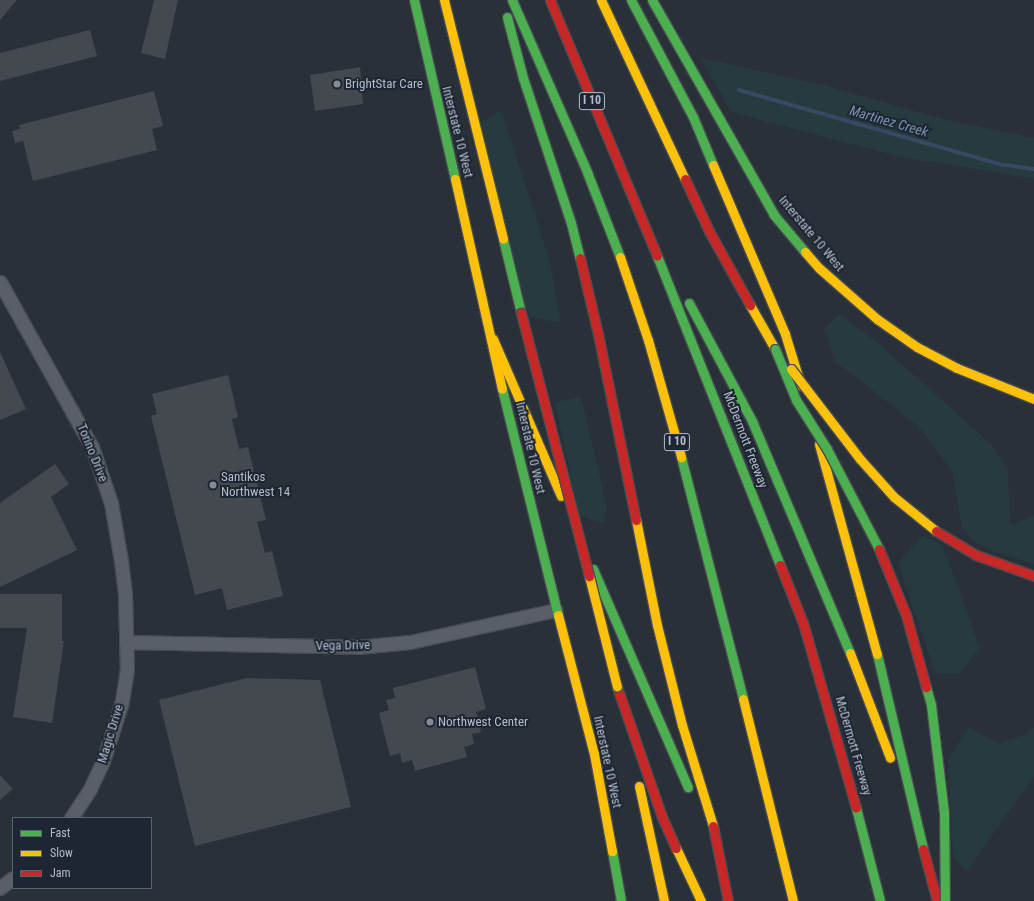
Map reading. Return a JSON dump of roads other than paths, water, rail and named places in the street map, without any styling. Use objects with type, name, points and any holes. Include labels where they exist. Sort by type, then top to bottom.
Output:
[{"type":"main road","name":"Interstate 10 West","points":[[414,0],[472,258],[493,339],[521,471],[594,754],[621,901]]},
{"type":"main road","points":[[444,0],[521,313],[617,687],[664,901]]},
{"type":"main road","points":[[502,0],[523,78],[571,223],[598,334],[657,625],[682,726],[713,824],[728,900]]},
{"type":"main road","name":"I 10","points":[[512,0],[587,172],[625,270],[648,340],[697,516],[793,901]]},
{"type":"main road","name":"McDermott Freeway","points":[[550,0],[635,203],[803,624],[840,746],[880,901]]},
{"type":"main road","points":[[601,0],[709,231],[775,349],[796,400],[827,449],[874,536],[906,615],[931,705],[939,763],[944,812],[945,901]]},
{"type":"main road","points":[[631,0],[693,117],[785,334],[839,512],[860,598],[885,684],[919,836],[937,901]]},
{"type":"main road","name":"Interstate 10 West","points":[[652,0],[774,215],[819,268],[876,319],[917,347],[957,368],[1034,399]]},
{"type":"main road","points":[[635,203],[752,421],[836,617],[919,836]]},
{"type":"main road","points":[[493,339],[690,794]]},
{"type":"main road","points":[[775,349],[860,459],[894,497],[940,534],[976,555],[1034,576]]},
{"type":"main road","points":[[617,687],[662,817],[701,901]]},
{"type":"main road","points":[[704,832],[728,900]]},
{"type":"street","name":"Torino Drive","points":[[0,282],[76,415],[102,474],[111,503],[121,561],[126,642]]},
{"type":"street","name":"Vega Drive","points":[[126,642],[358,647],[410,642],[556,610]]},
{"type":"street","name":"Magic Drive","points":[[72,817],[90,789],[114,732],[127,669],[126,642]]},
{"type":"street","points":[[0,888],[12,879]]},
{"type":"waterway","name":"Martinez Creek","points":[[739,90],[998,164],[1034,169]]},
{"type":"place","name":"BrightStar Care","points":[[337,84]]},
{"type":"place","name":"Santikos Northwest 14","points":[[213,485]]},
{"type":"place","name":"Northwest Center","points":[[430,722]]}]
